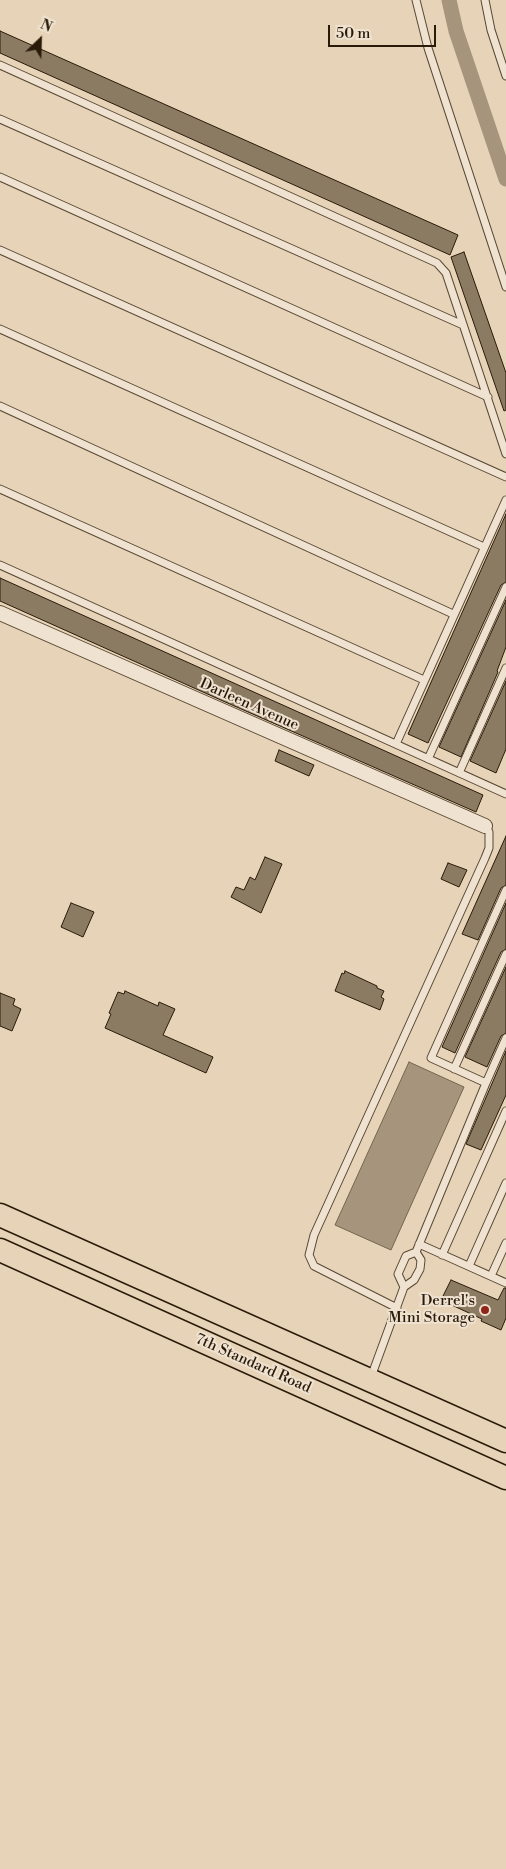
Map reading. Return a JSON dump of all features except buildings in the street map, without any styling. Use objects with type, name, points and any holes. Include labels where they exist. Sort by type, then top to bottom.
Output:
[{"type":"main road","points":[[0,1216],[506,1441]]},
{"type":"main road","name":"7th Standard Road","points":[[0,1250],[506,1478]]},
{"type":"street","name":"Darleen Avenue","points":[[0,613],[485,826]]},
{"type":"lane","points":[[416,0],[428,48],[506,287]]},
{"type":"lane","points":[[485,0],[490,30],[506,76]]},
{"type":"lane","points":[[0,65],[437,263],[446,273],[506,454]]},
{"type":"lane","points":[[0,119],[463,325]]},
{"type":"lane","points":[[0,177],[488,397]]},
{"type":"lane","points":[[0,250],[506,477]]},
{"type":"lane","points":[[0,329],[484,547]]},
{"type":"lane","points":[[0,406],[453,614]]},
{"type":"lane","points":[[0,489],[424,680]]},
{"type":"lane","points":[[396,744],[506,500]]},
{"type":"lane","points":[[0,565],[506,794]]},
{"type":"lane","points":[[428,759],[506,587]]},
{"type":"lane","points":[[459,773],[506,668]]},
{"type":"lane","points":[[397,1308],[314,1266],[309,1255],[318,1226],[485,858],[489,848],[489,832],[485,826]]},
{"type":"lane","points":[[486,1082],[431,1058],[506,890]]},
{"type":"lane","points":[[454,1069],[506,954]]},
{"type":"lane","points":[[404,1287],[398,1274],[406,1256],[416,1252],[506,1038]]},
{"type":"lane","points":[[442,1254],[506,1111]]},
{"type":"lane","points":[[469,1266],[506,1183]]},
{"type":"lane","points":[[491,1276],[506,1243]]},
{"type":"lane","points":[[419,1244],[506,1283]]},
{"type":"lane","points":[[370,1380],[404,1287],[414,1280],[420,1268],[421,1260],[416,1252]]},
{"type":"shaded area","points":[[409,1062],[464,1087],[391,1250],[335,1225]]},
{"type":"waterway","points":[[449,0],[456,31],[506,179]]},
{"type":"place","name":"Derrel's Mini Storage","points":[[485,1310]]}]
